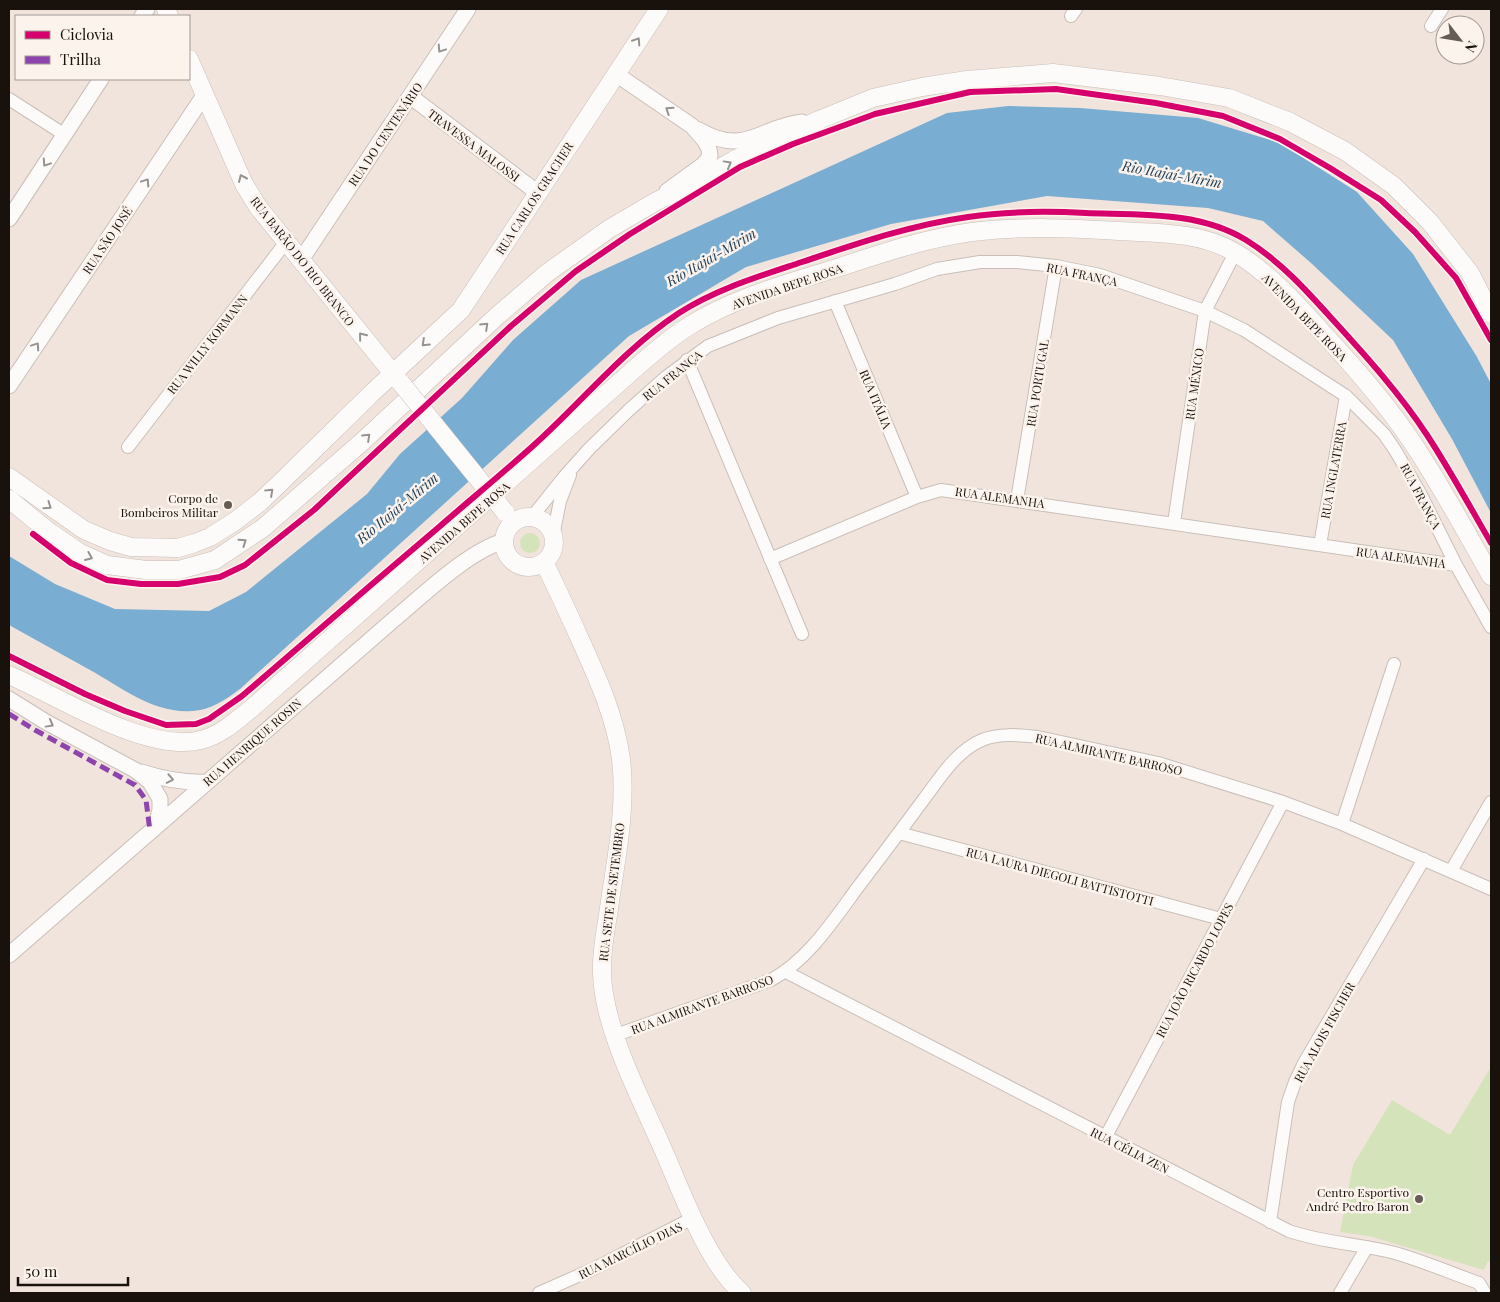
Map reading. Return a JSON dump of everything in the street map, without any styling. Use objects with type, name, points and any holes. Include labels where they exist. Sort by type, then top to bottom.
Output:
[{"type":"main road","name":"RUA CARLOS GRACHER","points":[[9,477],[84,530],[110,541],[131,547],[178,548],[210,537],[234,522],[260,502],[397,378],[460,310],[659,9]]},
{"type":"main road","name":"RUA BARÃO DO RIO BRANCO","points":[[190,61],[244,184],[258,207],[510,517]]},
{"type":"main road","points":[[9,499],[48,531],[80,553],[107,565],[146,570],[179,570],[215,560],[263,528],[363,441],[497,316],[547,273],[609,229],[734,160],[819,120],[873,98],[922,87],[967,80],[1053,73],[1160,86],[1229,98],[1290,122],[1345,151],[1394,186],[1430,222],[1470,273],[1491,314]]},
{"type":"main road","name":"AVENIDA BEPE ROSA","points":[[9,675],[78,709],[147,737],[178,742],[200,740],[217,734],[233,724],[252,708],[664,344],[689,326],[721,309],[754,295],[883,253],[927,241],[970,233],[1012,229],[1067,228],[1176,234],[1210,241],[1235,252],[1257,268],[1301,309],[1386,407],[1413,444],[1491,576]]},
{"type":"main road","points":[[510,517],[519,519],[532,517],[546,523],[554,536],[553,550],[544,562],[529,567],[521,566],[509,556],[504,541],[509,528],[510,517]]},
{"type":"main road","name":"RUA SETE DE SETEMBRO","points":[[544,562],[606,697],[618,737],[622,793],[620,830],[603,949],[602,974],[605,1000],[632,1078],[693,1218],[720,1267],[734,1286],[742,1293]]},
{"type":"main road","name":"AVENIDA BEPE ROSA","points":[[9,670],[25,682]]},
{"type":"street","name":"RUA DO CENTENÁRIO","points":[[301,260],[468,9]]},
{"type":"street","points":[[1431,26],[1442,9]]},
{"type":"street","points":[[616,74],[692,126],[716,139],[733,142],[758,136],[795,123],[819,120]]},
{"type":"street","points":[[9,219],[100,80]]},
{"type":"street","name":"RUA SÃO JOSÉ","points":[[9,386],[205,94]]},
{"type":"street","name":"TRAVESSA MALOSSI","points":[[410,96],[538,193]]},
{"type":"street","points":[[9,99],[65,135]]},
{"type":"street","points":[[655,202],[674,184],[704,164],[710,156],[705,141],[692,126]]},
{"type":"street","name":"RUA WILLY KORMANN","points":[[128,448],[286,242]]},
{"type":"street","name":"RUA MÉXICO","points":[[1174,523],[1205,311],[1235,252]]},
{"type":"street","name":"RUA FRANÇA","points":[[532,517],[574,466],[629,410],[666,377],[708,346],[750,328],[895,284],[937,269],[980,262],[1017,262],[1056,266],[1100,275],[1205,311],[1244,330],[1346,396],[1384,434],[1395,450],[1491,627]]},
{"type":"street","name":"RUA PORTUGAL","points":[[1018,500],[1056,266]]},
{"type":"street","name":"RUA ITÁLIA","points":[[835,301],[917,497]]},
{"type":"street","points":[[687,360],[802,634]]},
{"type":"street","name":"RUA INGLATERRA","points":[[1320,544],[1346,396]]},
{"type":"street","name":"RUA FRANÇA","points":[[554,536],[560,501],[574,466]]},
{"type":"street","name":"RUA ALEMANHA","points":[[770,560],[917,497],[930,492],[951,490],[1456,565]]},
{"type":"street","name":"RUA HENRIQUE ROSIN","points":[[9,955],[156,825],[446,576],[487,548],[504,541]]},
{"type":"street","points":[[1342,824],[1394,664]]},
{"type":"street","points":[[9,699],[46,722],[135,770],[150,782],[160,799],[160,810],[156,825]]},
{"type":"street","name":"RUA ALMIRANTE BARROSO","points":[[616,1035],[771,980],[786,972],[820,937],[945,771],[960,755],[982,740],[1006,736],[1038,737],[1158,763],[1283,802],[1342,824],[1491,889]]},
{"type":"street","points":[[135,770],[173,780],[206,782]]},
{"type":"street","name":"RUA JOÃO RICARDO LOPES","points":[[1105,1138],[1283,802]]},
{"type":"street","points":[[1451,871],[1491,802]]},
{"type":"street","name":"RUA LAURA DIEGOLI BATTISTOTTI","points":[[899,833],[1221,919]]},
{"type":"street","name":"RUA ALOIS FISCHER","points":[[1270,1222],[1288,1102],[1295,1082],[1309,1054],[1424,859]]},
{"type":"street","name":"RUA CÉLIA ZEN","points":[[786,972],[1105,1138],[1289,1231],[1312,1239],[1367,1247],[1396,1254],[1479,1283],[1485,1293]]},
{"type":"street","name":"RUA MARCÍLIO DIAS","points":[[539,1293],[591,1270],[693,1218]]},
{"type":"street","points":[[1340,1293],[1367,1247]]},
{"type":"green space","points":[[530,533],[537,536],[540,543],[537,550],[530,553],[523,550],[520,543],[523,536]]},
{"type":"green space","name":"Centro Esportivo André Pedro Baron","points":[[1491,1067],[1491,1262],[1488,1261],[1484,1270],[1369,1236],[1340,1232],[1353,1165],[1392,1100],[1450,1135]]},
{"type":"water","name":"Rio Itajaí-Mirim","points":[[1008,106],[1080,108],[1198,118],[1280,143],[1357,192],[1413,254],[1477,357],[1491,384],[1491,513],[1452,439],[1393,340],[1263,221],[1208,208],[1047,196],[891,224],[746,267],[629,336],[240,689],[212,706],[199,710],[178,711],[151,704],[9,625],[9,556],[55,584],[115,609],[209,611],[246,592],[367,494],[400,454],[462,398],[513,340],[581,280],[947,113]]},
{"type":"marked path","points":[[9,714],[135,785],[146,800],[150,831]]},
{"type":"cycle path","points":[[33,534],[71,563],[107,580],[141,584],[178,584],[220,577],[245,565],[314,510],[511,326],[576,271],[630,234],[740,167],[793,144],[875,114],[970,92],[1056,89],[1156,103],[1223,116],[1280,139],[1381,200],[1415,232],[1456,278],[1491,340]]},
{"type":"cycle path","points":[[9,656],[85,694],[125,711],[166,725],[196,724],[209,719],[242,696],[510,466],[640,343],[659,327],[693,304],[770,272],[863,242],[947,220],[997,214],[1057,212],[1168,216],[1209,224],[1246,240],[1270,257],[1303,287],[1394,390],[1435,448],[1491,543]]},
{"type":"place","name":"Corpo de Bombeiros Militar","points":[[228,505]]},
{"type":"place","name":"Centro Esportivo André Pedro Baron","points":[[1419,1199]]}]
